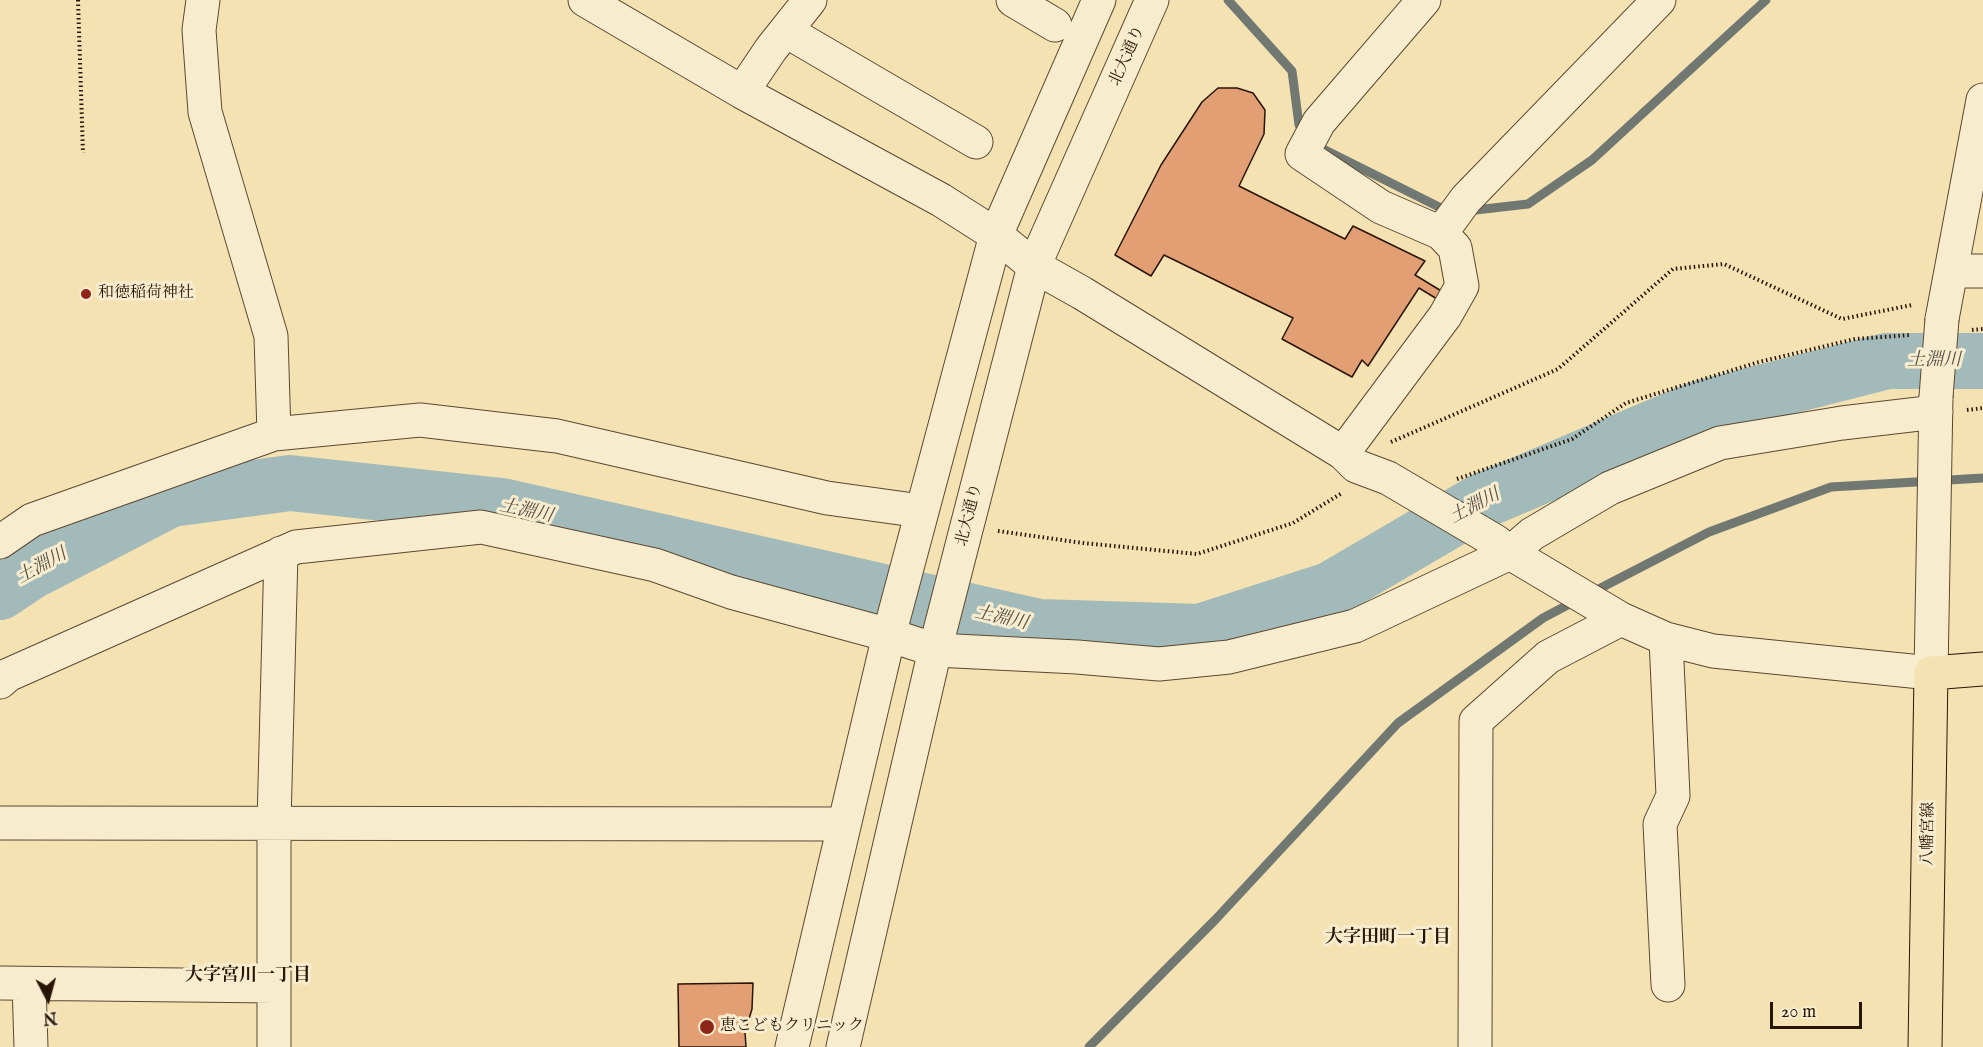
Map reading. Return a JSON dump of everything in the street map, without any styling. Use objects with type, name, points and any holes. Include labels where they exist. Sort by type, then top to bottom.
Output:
[{"type":"main road","points":[[1931,673],[1983,669]]},
{"type":"main road","name":"八幡宮線","points":[[1925,1047],[1931,673]]},
{"type":"street","points":[[203,0],[199,30],[205,112],[271,336],[274,434]]},
{"type":"street","points":[[585,0],[742,92],[940,200],[996,235],[1034,266],[1082,292],[1349,460],[1388,478],[1621,619],[1666,639],[1713,651],[1931,673],[1936,404],[1983,100]]},
{"type":"street","points":[[742,92],[810,0]]},
{"type":"street","points":[[1013,0],[1054,25]]},
{"type":"street","points":[[792,1047],[843,824],[919,518],[996,235],[1099,0]]},
{"type":"street","name":"北大通り","points":[[843,1047],[937,643],[979,532],[1034,266],[1152,0]]},
{"type":"street","points":[[1424,0],[1319,122],[1302,154],[1381,207],[1453,216]]},
{"type":"street","points":[[1349,460],[1445,316],[1462,286],[1455,248],[1453,216],[1659,0]]},
{"type":"street","points":[[786,31],[976,142]]},
{"type":"street","points":[[1953,304],[1983,271]]},
{"type":"street","points":[[0,682],[8,675],[296,547],[481,527],[655,565],[731,592],[937,643],[1159,664],[1229,657],[1354,626],[1502,547],[1532,534],[1610,488],[1720,442],[1842,423],[1936,404]]},
{"type":"street","points":[[0,542],[32,520],[274,434],[420,420],[557,436],[919,518]]},
{"type":"street","points":[[274,1047],[274,823],[281,553]]},
{"type":"street","points":[[1475,1047],[1476,721],[1548,657],[1621,619]]},
{"type":"street","points":[[1666,639],[1673,796],[1660,825],[1668,985]]},
{"type":"street","points":[[0,823],[843,824]]},
{"type":"street","points":[[31,1047],[14,984],[274,987]]},
{"type":"path","points":[[78,0],[83,153]]},
{"type":"path","points":[[979,532],[1197,554],[1293,523],[1342,492],[1349,460],[1558,369],[1673,269],[1724,264],[1842,319],[1953,304],[1983,329]]},
{"type":"path","points":[[1457,479],[1572,439],[1626,403],[1759,362],[1855,339],[1913,334]]},
{"type":"building","points":[[1218,88],[1237,88],[1253,93],[1265,110],[1264,134],[1239,186],[1345,239],[1353,226],[1425,261],[1415,275],[1443,292],[1437,299],[1419,288],[1368,366],[1362,360],[1352,377],[1282,339],[1293,318],[1164,255],[1151,276],[1115,255],[1161,165],[1202,102]]},
{"type":"building","points":[[753,983],[752,1009],[745,1032],[746,1047],[679,1047],[678,984]]},
{"type":"waterway","points":[[1228,0],[1292,71],[1299,125],[1306,133]]},
{"type":"waterway","points":[[1467,211],[1528,204],[1592,160],[1766,0]]},
{"type":"waterway","points":[[1319,147],[1439,207],[1450,209]]},
{"type":"waterway","name":"土淵川","points":[[0,592],[30,572],[171,499],[290,483],[502,506],[1039,627],[1200,632],[1330,590],[1484,500],[1698,409],[1887,361],[1983,361]]},
{"type":"waterway","points":[[1591,593],[1709,532],[1831,487],[1983,478]]},
{"type":"waterway","points":[[1089,1047],[1215,920],[1398,723],[1543,618],[1577,600]]},
{"type":"place","name":"和徳稲荷神社","points":[[86,294]]},
{"type":"place","name":"恵こどもクリニック","points":[[707,1027]]},
{"type":"district","name":"大字田町一丁目","points":[[1388,938]]},
{"type":"district","name":"大字宮川一丁目","points":[[248,976]]}]
